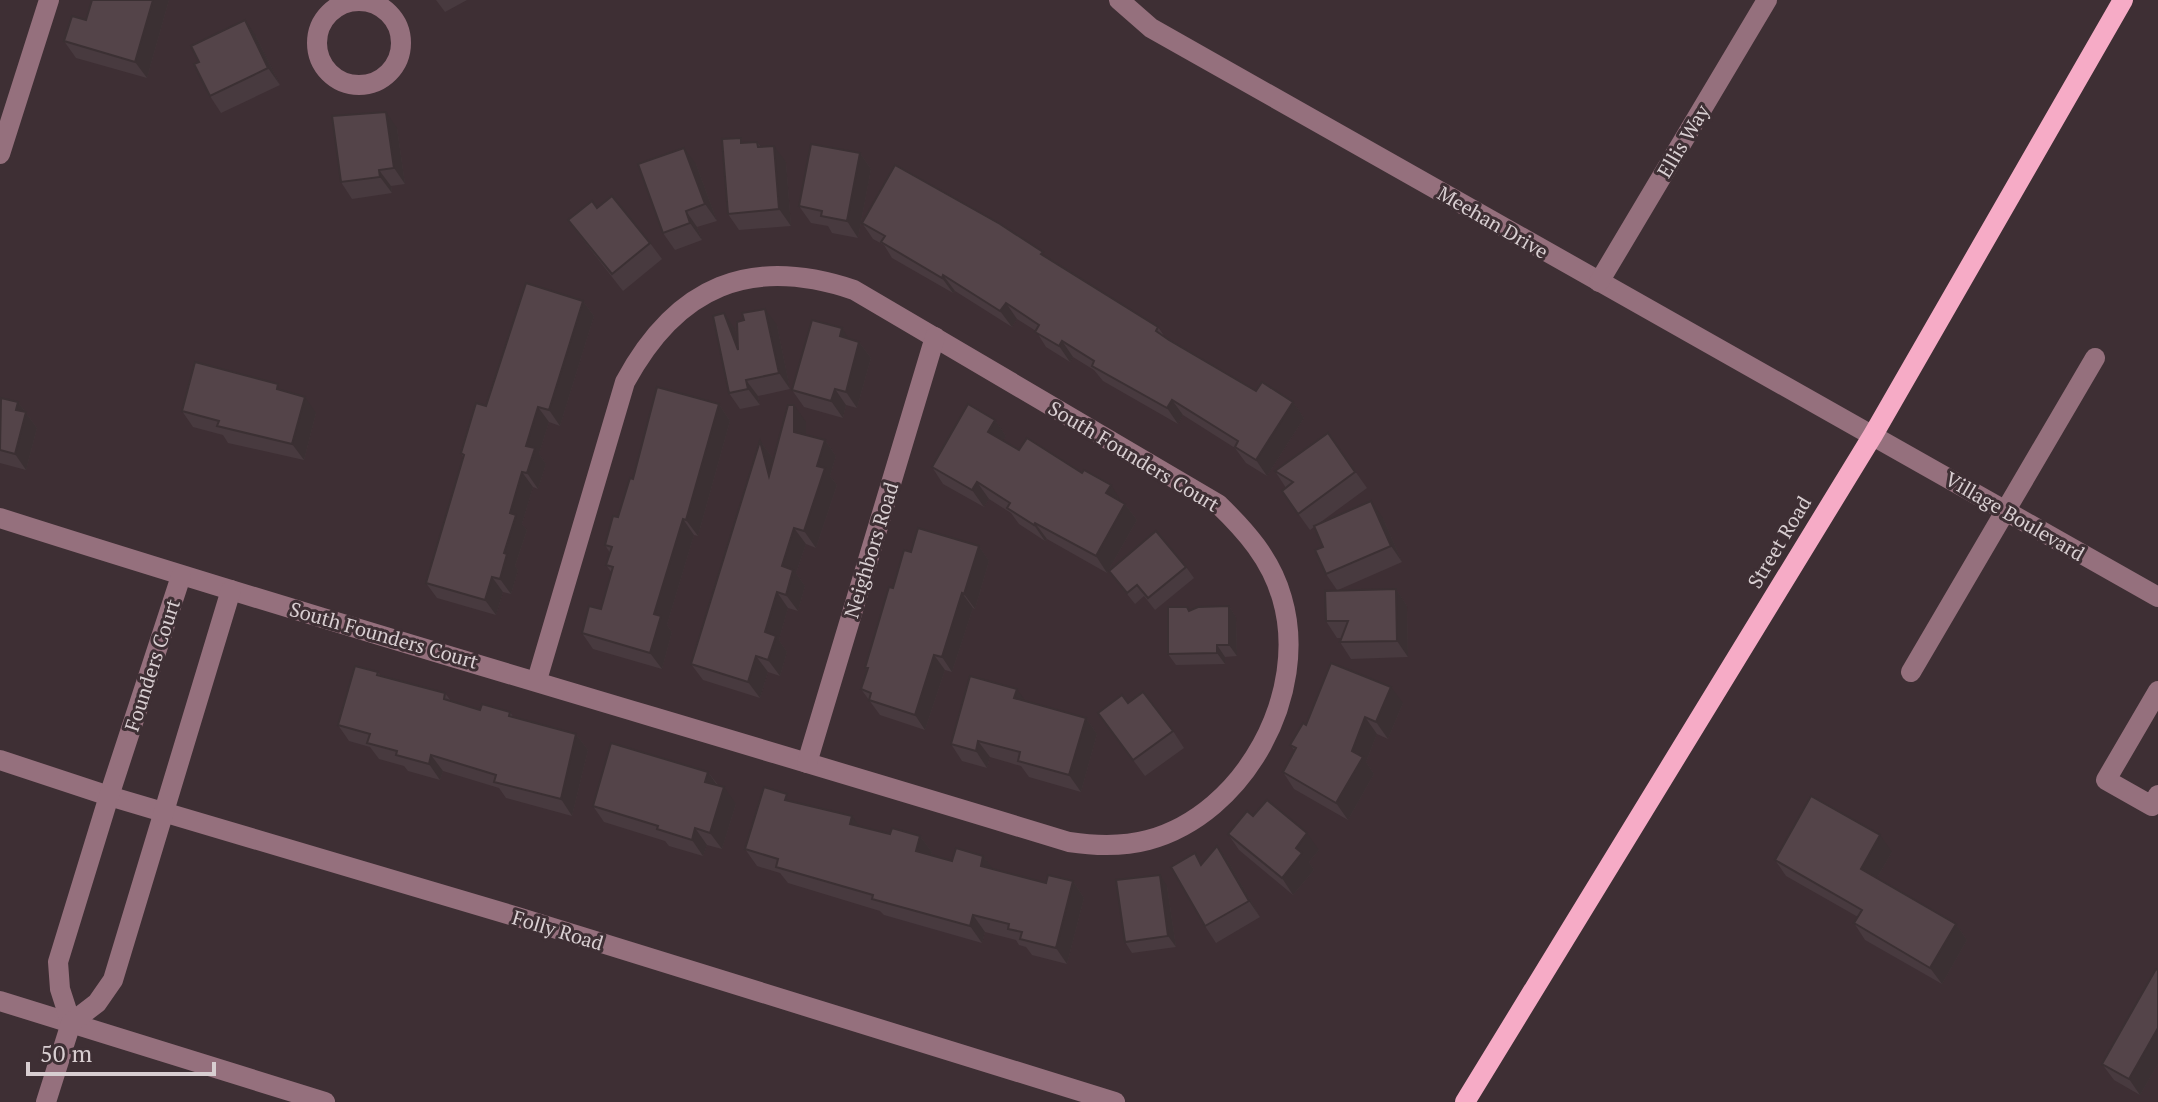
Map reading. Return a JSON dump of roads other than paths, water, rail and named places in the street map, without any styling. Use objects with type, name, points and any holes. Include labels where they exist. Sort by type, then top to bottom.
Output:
[{"type":"main road","name":"Street Road","points":[[1465,1102],[1873,435],[2123,0]]},
{"type":"street","points":[[0,154],[49,0]]},
{"type":"street","name":"Meehan Drive","points":[[1119,0],[1151,28],[1873,435]]},
{"type":"street","name":"Ellis Way","points":[[1599,282],[1767,0]]},
{"type":"street","points":[[370,2],[385,10],[396,22],[401,38],[400,55],[392,70],[379,81],[364,86],[347,84],[332,77],[322,64],[316,49],[317,32],[334,3],[370,2]]},
{"type":"street","name":"South Founders Court","points":[[231,590],[1069,842],[1115,845],[1149,840],[1181,827],[1210,808],[1233,783],[1264,743],[1280,708],[1290,646],[1282,596],[1267,561],[1245,530],[1218,504],[854,290],[820,279],[772,275],[737,282],[704,295],[683,308],[650,341],[625,382],[537,680]]},
{"type":"street","name":"Neighbors Road","points":[[807,763],[935,337]]},
{"type":"street","points":[[1911,672],[2095,358]]},
{"type":"street","name":"Village Boulevard","points":[[1873,435],[2158,597]]},
{"type":"street","points":[[0,518],[181,576]]},
{"type":"street","name":"Founders Court","points":[[71,1023],[60,989],[58,962],[181,576],[231,590]]},
{"type":"street","points":[[46,1102],[71,1023],[97,1003],[113,980],[231,590]]},
{"type":"street","points":[[2158,691],[2106,780],[2152,806],[2158,795]]},
{"type":"street","name":"Folly Road","points":[[0,760],[109,796],[537,923],[1115,1102]]},
{"type":"street","points":[[0,1001],[325,1102]]}]
